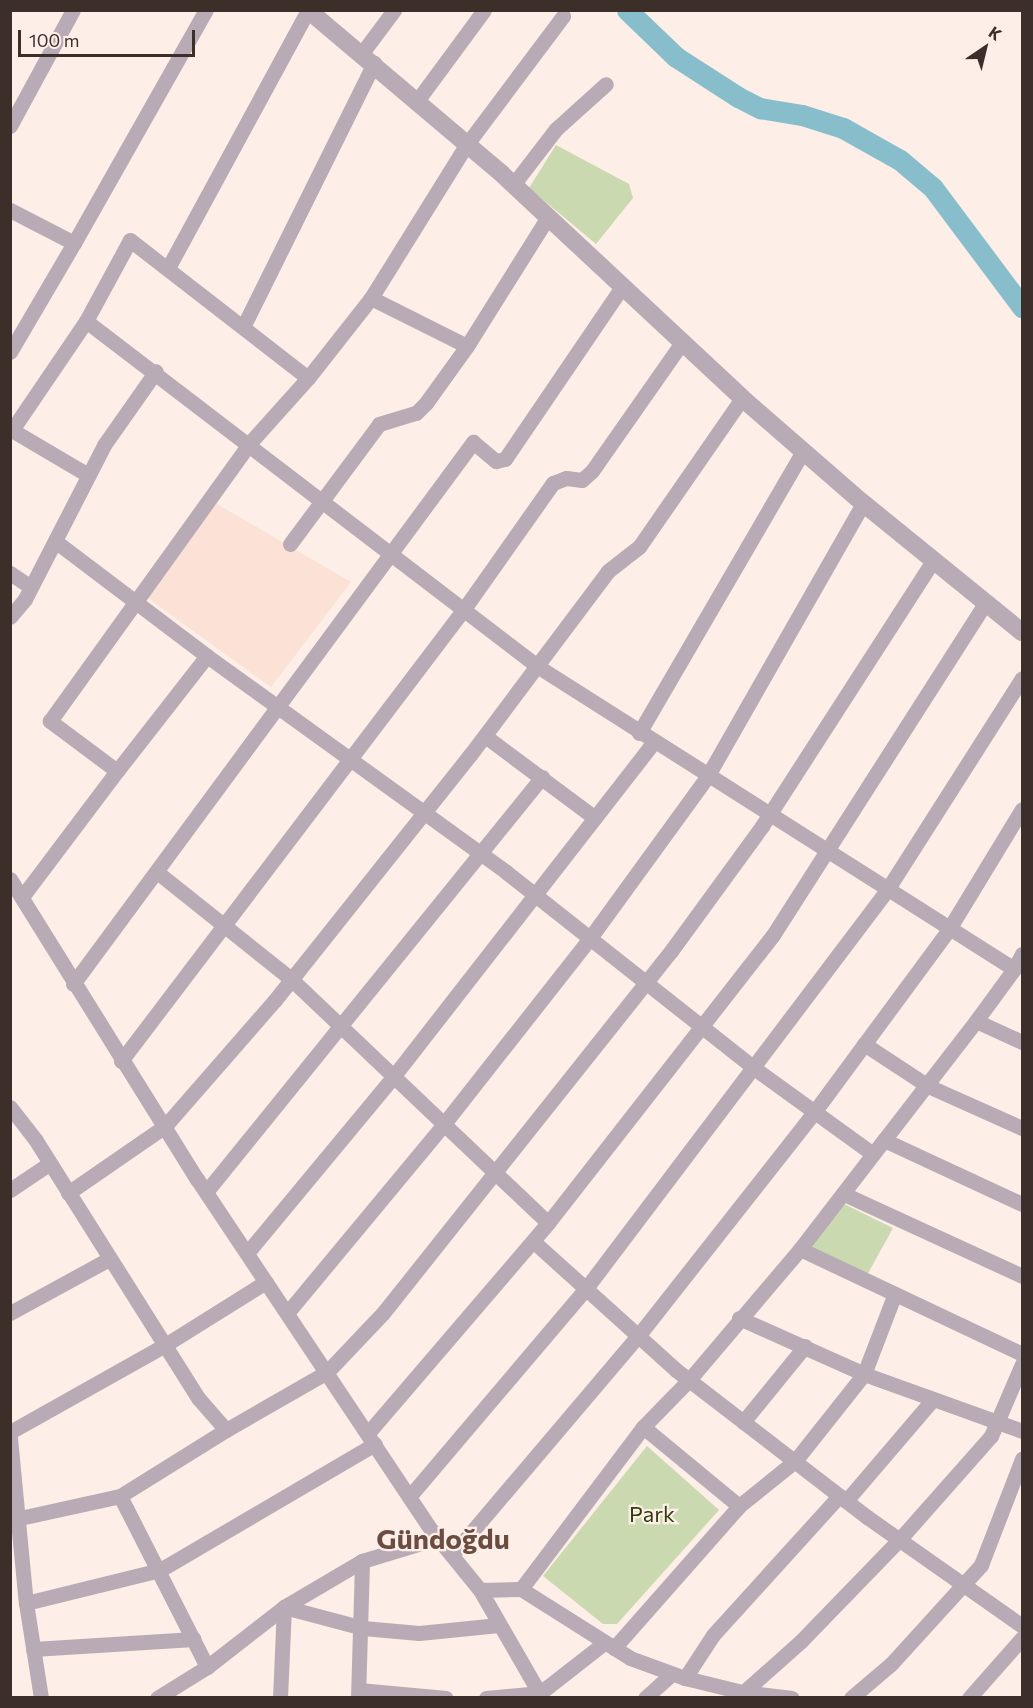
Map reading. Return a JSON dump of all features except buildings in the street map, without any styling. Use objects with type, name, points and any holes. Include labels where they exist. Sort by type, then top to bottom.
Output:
[{"type":"street","points":[[10,126],[73,10]]},
{"type":"street","points":[[10,352],[206,10]]},
{"type":"street","points":[[243,327],[368,58],[393,10]]},
{"type":"street","points":[[417,101],[484,10]]},
{"type":"street","points":[[168,268],[308,11],[368,58],[467,144],[548,217],[681,344],[803,451],[933,561],[1023,632]]},
{"type":"street","points":[[117,771],[50,721],[248,445],[308,378],[371,298],[467,144],[563,16]]},
{"type":"street","points":[[513,185],[556,129],[606,84]]},
{"type":"street","points":[[10,210],[74,243]]},
{"type":"street","points":[[290,544],[379,424],[416,413],[467,346],[548,217]]},
{"type":"street","points":[[88,475],[11,430],[86,321],[130,240],[308,378]]},
{"type":"street","points":[[73,984],[473,442],[496,461],[505,459],[622,287]]},
{"type":"street","points":[[371,298],[467,346]]},
{"type":"street","points":[[86,321],[156,371],[320,503],[537,666],[768,816],[1014,969]]},
{"type":"street","points":[[121,1061],[464,609],[553,483],[566,478],[582,480],[592,471],[681,344]]},
{"type":"street","points":[[10,617],[31,587],[104,445],[156,371]]},
{"type":"street","points":[[68,1193],[165,1126],[291,979],[425,812],[608,571],[639,547],[742,398]]},
{"type":"street","points":[[639,733],[803,451]]},
{"type":"street","points":[[288,1312],[443,1125],[590,938],[707,777],[863,502]]},
{"type":"street","points":[[55,541],[207,657],[480,853],[754,1068],[873,1154]]},
{"type":"street","points":[[20,1518],[120,1496],[226,1430],[327,1372],[383,1312],[646,982],[768,816],[933,561]]},
{"type":"street","points":[[10,573],[31,587]]},
{"type":"street","points":[[26,1603],[160,1570],[371,1439],[473,1307],[534,1242],[773,935],[986,602]]},
{"type":"street","points":[[22,897],[207,657]]},
{"type":"street","points":[[410,1497],[584,1291],[754,1068],[887,890],[1023,678]]},
{"type":"street","points":[[484,736],[542,777],[595,819]]},
{"type":"street","points":[[247,1253],[393,1077],[536,896],[653,742]]},
{"type":"street","points":[[206,1192],[342,1028],[542,777]]},
{"type":"street","points":[[452,1555],[638,1336],[815,1111],[949,928],[1023,809]]},
{"type":"street","points":[[157,872],[291,979],[548,1223]]},
{"type":"street","points":[[10,879],[121,1061],[206,1192],[438,1538],[480,1590],[541,1695]]},
{"type":"street","points":[[521,1589],[643,1427],[689,1380],[844,1194],[928,1086],[1023,954]]},
{"type":"street","points":[[976,1021],[1023,1042]]},
{"type":"street","points":[[864,1044],[928,1086],[1023,1128]]},
{"type":"street","points":[[10,1107],[50,1164],[199,1400],[226,1430]]},
{"type":"street","points":[[884,1140],[1023,1204]]},
{"type":"street","points":[[10,1190],[50,1164]]},
{"type":"street","points":[[844,1194],[1023,1276]]},
{"type":"street","points":[[534,1242],[584,1291],[689,1380],[899,1540],[1023,1626]]},
{"type":"street","points":[[800,1249],[894,1296],[1023,1354]]},
{"type":"street","points":[[10,1313],[109,1259]]},
{"type":"street","points":[[10,1432],[165,1345],[266,1282]]},
{"type":"street","points":[[486,1698],[541,1695],[609,1645],[739,1506],[795,1461],[864,1374],[894,1296]]},
{"type":"street","points":[[739,1318],[864,1374],[1023,1431]]},
{"type":"street","points":[[743,1422],[805,1346]]},
{"type":"street","points":[[740,1695],[801,1641],[899,1540],[991,1436],[1023,1364]]},
{"type":"street","points":[[645,1698],[679,1676],[713,1635],[933,1399]]},
{"type":"street","points":[[643,1427],[739,1506]]},
{"type":"street","points":[[10,1438],[20,1518],[26,1603],[40,1698]]},
{"type":"street","points":[[851,1698],[891,1664],[981,1565],[1023,1459]]},
{"type":"street","points":[[120,1496],[160,1570],[207,1667]]},
{"type":"street","points":[[157,1698],[207,1667],[285,1607],[362,1561],[438,1538]]},
{"type":"street","points":[[362,1561],[363,1628],[359,1694],[446,1698]]},
{"type":"street","points":[[480,1590],[521,1589],[609,1645],[679,1676],[740,1695],[792,1698]]},
{"type":"street","points":[[285,1607],[363,1628],[419,1633],[500,1626]]},
{"type":"street","points":[[280,1698],[285,1607]]},
{"type":"street","points":[[969,1698],[1023,1638]]},
{"type":"street","points":[[33,1649],[194,1639]]},
{"type":"shaded area","points":[[210,500],[351,582],[271,687],[145,596]]},
{"type":"green space","points":[[556,145],[629,184],[633,198],[596,244],[529,188]]},
{"type":"green space","points":[[842,1203],[893,1228],[866,1277],[805,1251]]},
{"type":"green space","name":"Park","points":[[647,1446],[719,1510],[617,1624],[603,1624],[543,1576]]},
{"type":"waterway","points":[[627,10],[676,57],[738,97],[760,108],[802,115],[843,128],[900,160],[933,188],[1022,307]]},
{"type":"district","name":"Gündoğdu","points":[[443,1538]]}]
